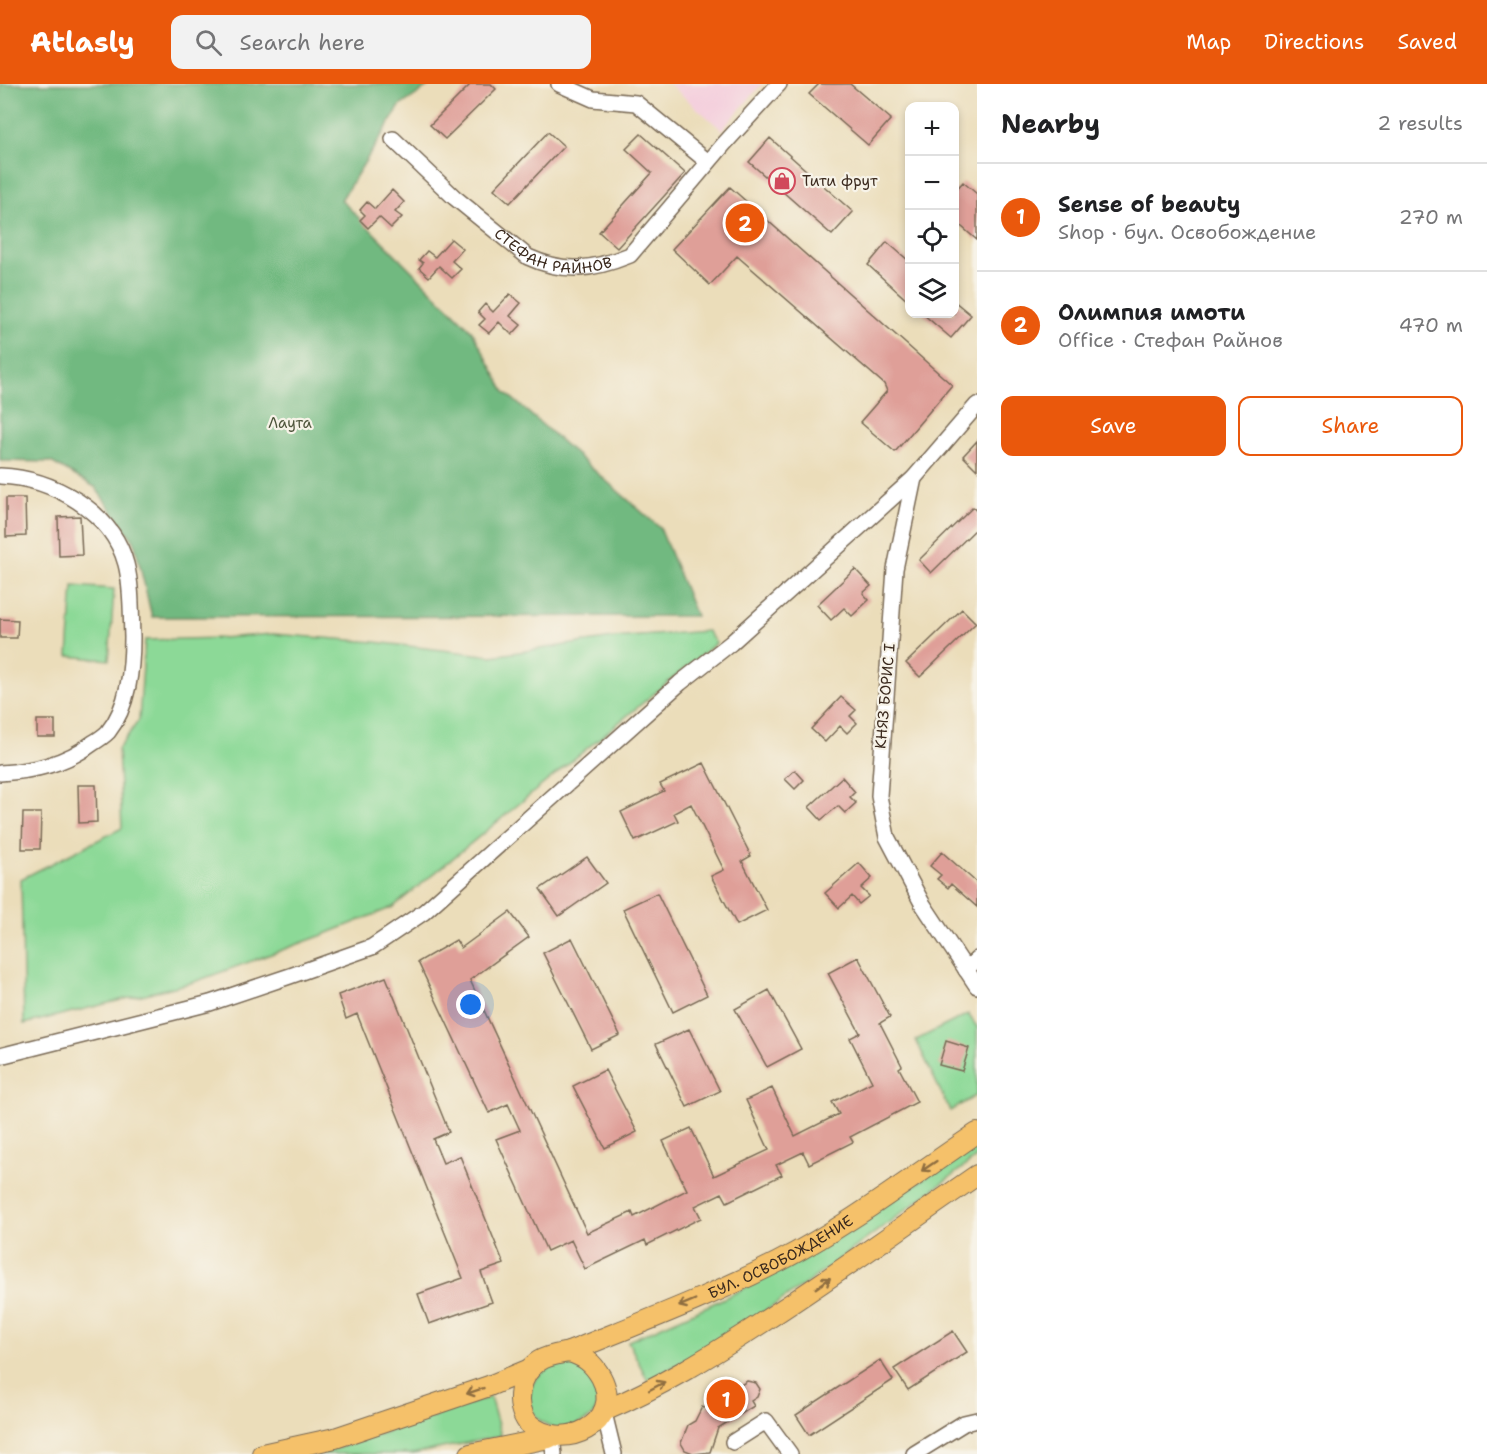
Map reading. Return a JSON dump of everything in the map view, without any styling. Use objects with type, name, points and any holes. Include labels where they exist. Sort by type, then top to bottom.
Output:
[{"type":"main road","name":"БУЛ. ОСВОБОЖДЕНИЕ","points":[[570,1352],[723,1289],[780,1261],[835,1229],[977,1133]]},
{"type":"main road","points":[[604,1412],[710,1357],[798,1300],[977,1175]]},
{"type":"main road","points":[[470,1454],[552,1444],[577,1438],[597,1424],[604,1412],[607,1397],[604,1383],[590,1361],[570,1352],[539,1361],[530,1369],[523,1381],[520,1395],[521,1409],[527,1421],[552,1444]]},
{"type":"main road","points":[[262,1454],[335,1438],[489,1386],[530,1369]]},
{"type":"street","points":[[559,84],[593,99],[636,103],[708,162]]},
{"type":"street","name":"СТЕФАН РАЙНОВ","points":[[393,139],[454,197],[528,257],[540,262],[578,270],[610,263],[630,255],[708,162],[778,84]]},
{"type":"street","name":"КНЯЗ БОРИС I","points":[[977,405],[914,478],[895,569],[879,796],[887,837],[922,903],[972,964],[977,986]]},
{"type":"street","points":[[0,476],[36,482],[73,499],[96,514],[115,540],[126,563],[131,600],[132,652],[125,698],[107,733],[83,751],[56,765],[0,773]]},
{"type":"street","points":[[0,1056],[210,1003],[372,946],[424,912],[680,683],[740,636],[914,478]]},
{"type":"street","points":[[604,1412],[614,1454]]},
{"type":"street","points":[[914,1454],[964,1423],[977,1420]]},
{"type":"street","points":[[733,1443],[766,1421],[790,1454]]},
{"type":"shaded area","points":[[669,84],[762,84],[722,130]]},
{"type":"green space","name":"Лаута","points":[[0,84],[432,84],[400,106],[341,200],[472,331],[505,392],[660,528],[696,616],[152,617],[134,541],[95,487],[51,462],[0,461]]},
{"type":"green space","points":[[73,586],[114,589],[109,660],[68,656]]},
{"type":"green space","points":[[707,631],[716,643],[393,907],[194,982],[24,1024],[21,879],[122,828],[118,749],[139,720],[145,640],[273,634],[375,642],[492,656],[613,638]]},
{"type":"green space","points":[[968,1014],[977,1027],[977,1095],[950,1111],[916,1040]]},
{"type":"green space","points":[[977,1144],[977,1157],[807,1283],[725,1338],[648,1381],[628,1341],[788,1267]]},
{"type":"green space","points":[[564,1363],[580,1368],[589,1376],[595,1388],[597,1401],[590,1418],[559,1431],[538,1419],[529,1401],[529,1392],[538,1376],[545,1370]]},
{"type":"green space","points":[[490,1397],[501,1436],[413,1454],[311,1454],[338,1448]]},
{"type":"building","points":[[471,84],[491,84],[496,89],[445,139],[430,125]]},
{"type":"building","points":[[819,84],[850,84],[891,119],[868,145],[809,94]]},
{"type":"building","points":[[548,132],[564,146],[510,203],[494,189]]},
{"type":"building","points":[[641,134],[685,173],[617,248],[599,232],[652,173],[626,149]]},
{"type":"building","points":[[770,138],[853,212],[832,235],[749,162]]},
{"type":"building","points":[[963,182],[977,194],[977,240],[959,224],[959,186]]},
{"type":"building","points":[[730,187],[952,385],[895,452],[860,422],[887,391],[884,384],[737,256],[710,285],[672,249]]},
{"type":"building","points":[[392,190],[404,202],[395,212],[402,217],[391,228],[379,217],[368,228],[360,220],[365,215],[360,210],[367,202],[375,209]]},
{"type":"building","points":[[451,239],[463,249],[452,261],[461,269],[452,278],[439,266],[429,277],[419,268],[423,263],[419,260],[427,251],[435,257]]},
{"type":"building","points":[[887,242],[905,258],[905,298],[868,265]]},
{"type":"building","points":[[510,294],[521,303],[510,316],[521,325],[512,335],[499,322],[489,333],[479,325],[485,319],[478,312],[485,304],[493,312]]},
{"type":"building","points":[[959,305],[971,315],[951,338],[928,318],[959,318]]},
{"type":"building","points":[[977,441],[977,470],[963,456]]},
{"type":"building","points":[[6,498],[25,498],[26,536],[6,537]]},
{"type":"building","points":[[973,507],[977,512],[977,528],[931,573],[919,560]]},
{"type":"building","points":[[80,516],[82,555],[59,556],[58,517]]},
{"type":"building","points":[[855,569],[871,586],[863,593],[869,600],[852,616],[844,608],[831,620],[817,605]]},
{"type":"building","points":[[962,609],[976,623],[920,677],[906,663]]},
{"type":"building","points":[[0,619],[18,620],[17,638],[0,638]]},
{"type":"building","points":[[841,697],[856,710],[850,716],[857,723],[847,733],[840,726],[825,742],[811,729]]},
{"type":"building","points":[[37,720],[55,720],[55,737],[37,737]]},
{"type":"building","points":[[704,763],[751,856],[742,861],[767,910],[737,925],[711,876],[724,870],[691,804],[674,813],[678,821],[635,841],[621,812],[664,791],[660,784]]},
{"type":"building","points":[[795,770],[804,780],[795,789],[785,779]]},
{"type":"building","points":[[842,777],[855,792],[850,797],[856,803],[845,813],[838,806],[821,820],[809,807]]},
{"type":"building","points":[[78,785],[96,785],[97,822],[79,823]]},
{"type":"building","points":[[23,813],[41,813],[40,849],[22,849]]},
{"type":"building","points":[[942,852],[977,883],[977,907],[951,884],[948,888],[937,879],[941,875],[930,866]]},
{"type":"building","points":[[587,857],[606,883],[559,916],[540,889]]},
{"type":"building","points":[[859,863],[872,878],[861,888],[869,896],[859,904],[852,896],[839,908],[825,893]]},
{"type":"building","points":[[657,893],[707,995],[673,1012],[623,909]]},
{"type":"building","points":[[510,912],[529,937],[470,980],[587,1233],[632,1212],[634,1217],[687,1190],[663,1141],[691,1128],[714,1176],[769,1150],[746,1100],[772,1088],[795,1136],[839,1114],[832,1102],[872,1082],[850,1038],[860,1033],[828,973],[858,957],[890,1017],[880,1023],[902,1066],[899,1068],[917,1102],[850,1137],[853,1142],[809,1164],[803,1152],[776,1165],[782,1175],[727,1202],[722,1193],[695,1206],[701,1218],[647,1245],[645,1240],[585,1269],[571,1240],[547,1251],[496,1139],[520,1130],[508,1104],[489,1113],[418,962],[456,940],[461,948]]},
{"type":"building","points":[[572,938],[620,1035],[591,1049],[543,953]]},
{"type":"building","points":[[386,977],[449,1132],[433,1139],[443,1163],[460,1156],[504,1264],[481,1272],[492,1302],[429,1324],[418,1294],[463,1278],[357,1014],[346,1019],[338,995]]},
{"type":"building","points":[[769,990],[801,1049],[767,1067],[735,1009]]},
{"type":"building","points":[[689,1029],[720,1091],[687,1107],[656,1044]]},
{"type":"building","points":[[946,1041],[969,1048],[962,1071],[939,1065]]},
{"type":"building","points":[[605,1070],[637,1132],[605,1148],[573,1086]]},
{"type":"building","points":[[953,1331],[967,1352],[908,1390],[894,1369]]},
{"type":"building","points":[[880,1360],[893,1380],[809,1435],[796,1415]]},
{"type":"building","points":[[747,1381],[756,1383],[760,1389],[757,1397],[751,1401],[754,1406],[718,1428],[710,1452],[695,1454],[685,1450],[681,1443],[688,1425],[695,1421],[702,1407],[704,1408]]},
{"type":"place","name":"Тити фрут","points":[[782,181]]},
{"type":"place","name":"Олимпия имоти","points":[[745,223]]},
{"type":"place","name":"Sense of beauty","points":[[726,1399]]}]
